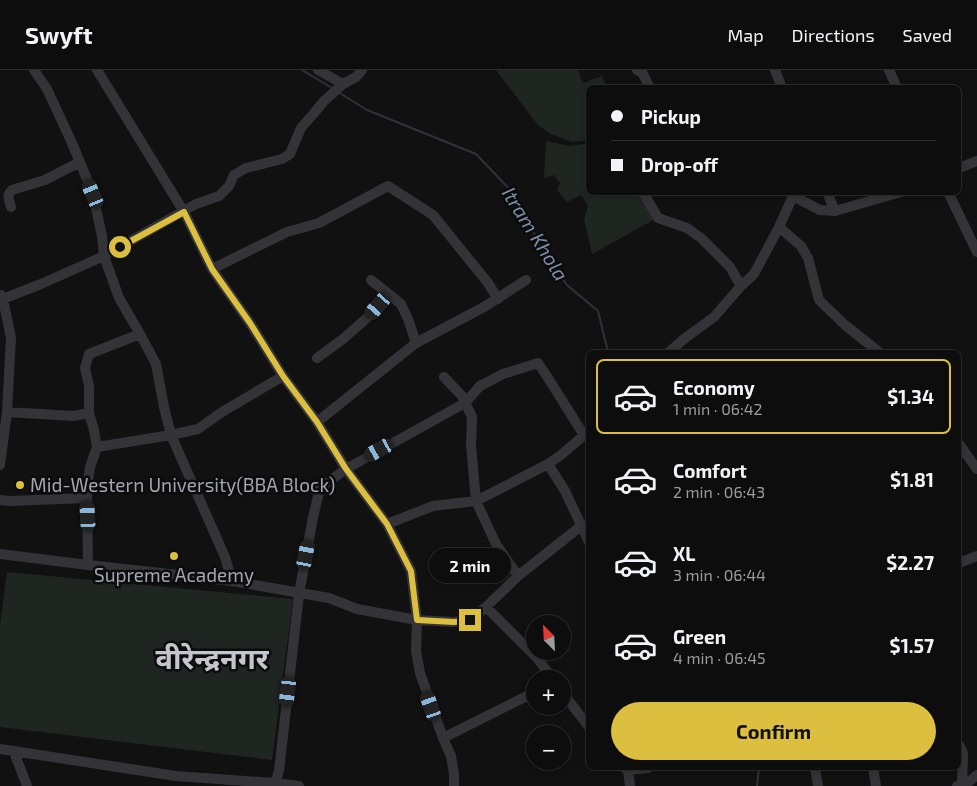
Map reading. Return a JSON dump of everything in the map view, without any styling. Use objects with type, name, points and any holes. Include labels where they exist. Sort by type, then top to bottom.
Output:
[{"type":"street","points":[[34,70],[47,89],[93,194],[102,236],[104,256],[119,298],[156,364],[170,435],[225,557],[232,581]]},
{"type":"street","points":[[97,70],[184,212],[212,269],[250,323],[283,376],[317,422],[346,469],[387,524],[411,571],[417,620],[416,651],[420,673],[451,756],[454,786]]},
{"type":"street","points":[[318,70],[343,84]]},
{"type":"street","points":[[0,465],[7,412],[11,338],[1,298],[41,284],[104,256],[196,204],[219,196],[230,186],[234,174],[246,168],[282,159],[290,154],[301,128],[324,101],[343,84],[356,77],[362,70]]},
{"type":"street","points":[[637,70],[642,72],[648,85]]},
{"type":"street","points":[[775,70],[781,85]]},
{"type":"street","points":[[889,70],[896,85]]},
{"type":"street","points":[[961,167],[977,161]]},
{"type":"street","points":[[11,207],[8,195],[12,190],[45,180],[80,162]]},
{"type":"street","points":[[212,269],[287,232],[319,223],[388,186],[432,215],[488,283],[498,298]]},
{"type":"street","points":[[645,195],[658,218],[687,228],[701,238],[730,267],[741,286]]},
{"type":"street","points":[[828,195],[835,211]]},
{"type":"street","points":[[671,350],[714,317],[754,274],[793,196],[820,210],[835,211],[891,195]]},
{"type":"street","points":[[949,195],[977,252]]},
{"type":"street","points":[[779,227],[801,246],[808,258],[819,300],[845,326],[876,350]]},
{"type":"street","points":[[371,280],[401,304],[416,343]]},
{"type":"street","points":[[317,422],[416,343],[498,298],[526,280]]},
{"type":"street","points":[[317,358],[368,317],[388,294]]},
{"type":"street","points":[[88,565],[87,487],[90,467],[97,447],[89,413],[89,386],[85,368],[89,354],[140,334]]},
{"type":"street","points":[[274,784],[279,771],[299,594],[320,488],[346,469],[465,403],[480,386],[503,374],[538,363],[556,388],[568,412],[586,433],[548,464],[476,501],[433,506],[387,524]]},
{"type":"street","points":[[97,447],[170,435],[198,428],[283,376]]},
{"type":"street","points":[[444,377],[462,396],[472,417],[471,445],[476,501],[496,544],[518,576]]},
{"type":"street","points":[[7,412],[73,416],[89,413]]},
{"type":"street","points":[[961,447],[977,469]]},
{"type":"street","points":[[548,464],[565,491],[586,536]]},
{"type":"street","points":[[0,500],[87,498]]},
{"type":"street","points":[[0,554],[232,581],[329,598],[358,609],[417,620],[454,622],[470,620],[518,576],[581,526]]},
{"type":"street","points":[[961,562],[977,556]]},
{"type":"street","points":[[486,607],[537,658],[546,670]]},
{"type":"street","points":[[443,738],[526,696]]},
{"type":"street","points":[[571,704],[586,723]]},
{"type":"street","points":[[961,748],[963,752],[960,785],[970,781],[977,775]]},
{"type":"street","points":[[0,749],[175,781],[300,786]]},
{"type":"street","points":[[14,752],[27,786]]},
{"type":"street","points":[[626,770],[630,786]]},
{"type":"street","points":[[815,770],[818,786]]},
{"type":"street","points":[[873,770],[876,786]]},
{"type":"shaded area","points":[[496,70],[578,70],[583,83],[602,76],[606,85],[586,85],[586,140],[572,142],[549,133],[538,125]]},
{"type":"shaded area","points":[[546,141],[570,146],[586,143],[586,195],[641,195],[655,219],[592,254],[584,219],[588,206],[581,195],[567,202],[557,190],[560,183],[554,175],[544,178]]},
{"type":"shaded area","points":[[7,572],[293,599],[272,760],[0,727],[0,625]]},
{"type":"waterway","name":"Itram Khola","points":[[302,70],[332,88]]},
{"type":"waterway","name":"Itram Khola","points":[[338,92],[367,110],[476,154],[517,197],[539,244],[567,285],[598,311],[608,350]]},
{"type":"waterway","name":"Itram Khola","points":[[757,786],[759,770]]},
{"type":"place","name":"Mid-Western University(BBA Block)","points":[[20,485]]},
{"type":"place","name":"Supreme Academy","points":[[174,556]]},
{"type":"district","name":"वीरेन्द्रनगर","points":[[212,659]]},
{"type":"route","points":[[120,247],[184,212],[212,269],[250,323],[283,376],[317,422],[346,469],[387,524],[411,571],[417,620],[454,622],[470,620]]}]
